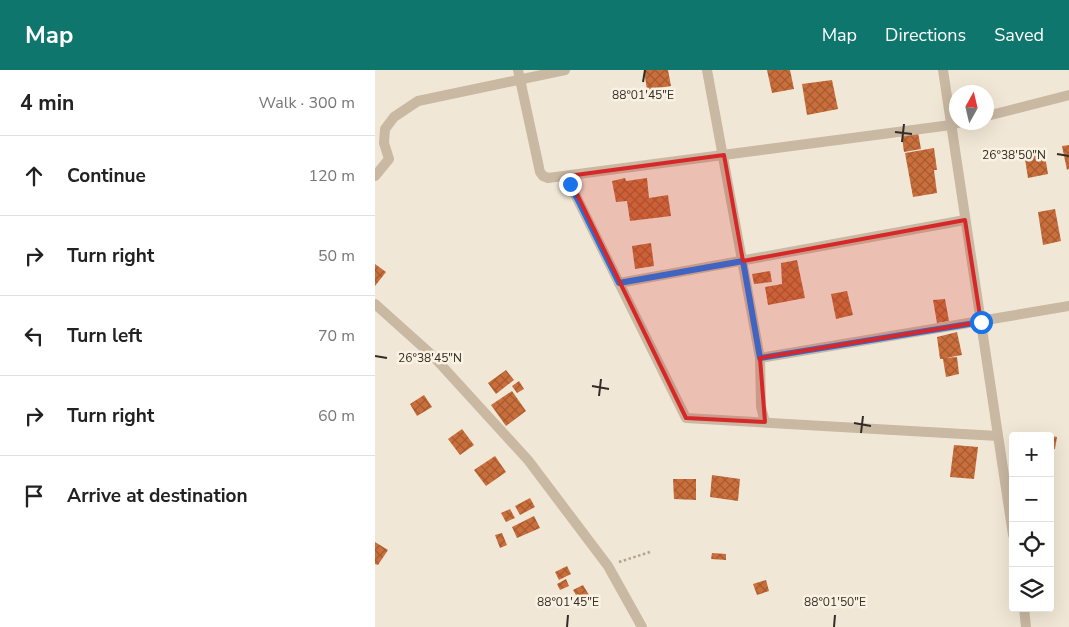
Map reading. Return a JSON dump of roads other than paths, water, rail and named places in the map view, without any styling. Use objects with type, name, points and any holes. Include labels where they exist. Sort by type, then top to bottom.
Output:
[{"type":"street","points":[[375,176],[389,159],[384,143],[385,129],[394,117],[418,101],[519,74],[565,70]]},
{"type":"street","points":[[707,70],[760,358],[761,407],[765,422]]},
{"type":"street","points":[[943,70],[949,95]]},
{"type":"street","points":[[519,74],[540,172],[543,176],[549,178],[949,125]]},
{"type":"street","points":[[994,114],[1069,94]]},
{"type":"street","points":[[957,130],[965,220],[1011,522]]},
{"type":"street","points":[[568,176],[570,184],[686,418],[998,436]]},
{"type":"street","points":[[619,283],[965,220]]},
{"type":"street","points":[[375,304],[433,356],[528,460],[608,566],[642,627]]},
{"type":"street","points":[[760,358],[1069,306]]},
{"type":"street","points":[[1025,612],[1027,627]]}]
